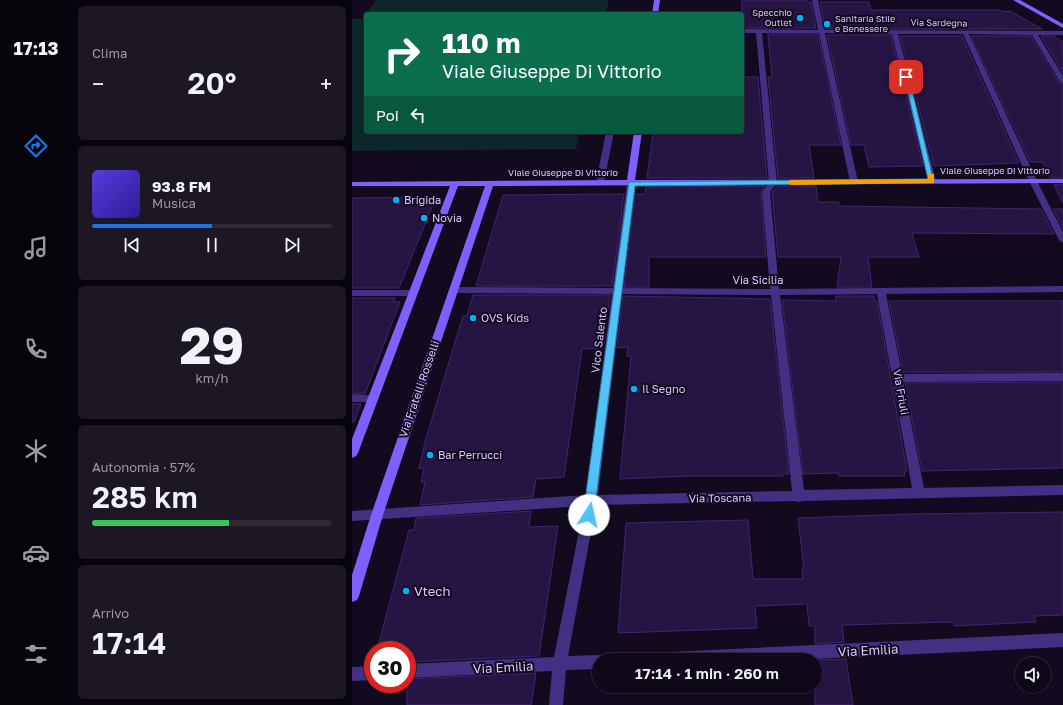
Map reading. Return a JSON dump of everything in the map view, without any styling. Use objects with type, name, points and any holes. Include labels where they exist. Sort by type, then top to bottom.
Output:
[{"type":"street","points":[[655,12],[656,0]]},
{"type":"street","points":[[815,0],[820,32],[854,182]]},
{"type":"street","points":[[1016,0],[1063,26]]},
{"type":"street","name":"Via Sardegna","points":[[744,31],[1063,33]]},
{"type":"street","points":[[759,31],[773,182],[766,192],[775,292],[799,497]]},
{"type":"street","points":[[895,32],[932,181]]},
{"type":"street","points":[[965,33],[1033,181],[1063,240]]},
{"type":"street","points":[[1034,33],[1063,82]]},
{"type":"street","points":[[600,183],[610,134]]},
{"type":"street","points":[[631,183],[638,134]]},
{"type":"street","name":"Viale Giuseppe Di Vittorio","points":[[352,184],[1063,181]]},
{"type":"street","name":"Vico Salento","points":[[556,705],[560,664],[592,500],[631,183]]},
{"type":"street","points":[[352,453],[455,184]]},
{"type":"street","name":"Via Fratelli Rosselli","points":[[352,596],[377,515],[490,184]]},
{"type":"street","name":"Via Sicilia","points":[[453,290],[775,292],[1063,289]]},
{"type":"street","name":"Via Friuli","points":[[882,291],[919,494]]},
{"type":"street","points":[[352,293],[413,293]]},
{"type":"street","points":[[898,378],[1063,377]]},
{"type":"street","points":[[352,398],[372,399]]},
{"type":"street","name":"Via Toscana","points":[[352,516],[592,500],[799,497],[1063,490]]},
{"type":"street","name":"Via Emilia","points":[[795,653],[1063,640]]},
{"type":"street","name":"Via Emilia","points":[[416,671],[592,662]]},
{"type":"street","points":[[352,674],[364,673]]},
{"type":"green space","points":[[376,0],[609,0],[606,12],[367,12]]},
{"type":"green space","points":[[364,18],[364,134],[580,134],[576,149],[352,151],[352,19],[363,19]]},
{"type":"building","points":[[742,0],[807,0],[807,2],[811,2],[816,28],[744,28],[744,12],[742,12]]},
{"type":"building","points":[[820,2],[869,2],[871,10],[1010,11],[1042,29],[825,29]]},
{"type":"building","points":[[768,34],[818,34],[841,145],[809,145],[814,178],[778,178],[768,77],[772,77]]},
{"type":"building","points":[[827,35],[891,35],[923,166],[869,167],[864,145],[851,145]]},
{"type":"building","points":[[900,36],[962,36],[1019,163],[934,166]]},
{"type":"building","points":[[971,36],[1031,36],[1059,83],[1063,85],[1063,178],[1050,178],[1042,162],[1030,162]]},
{"type":"building","points":[[1041,36],[1054,36],[1063,42],[1063,73]]},
{"type":"building","points":[[744,77],[758,77],[767,178],[647,178],[653,134],[744,134]]},
{"type":"building","points":[[1063,184],[1063,203],[1054,185]]},
{"type":"building","points":[[765,186],[761,192],[766,257],[649,257],[649,287],[624,287],[635,194],[645,194],[646,187]]},
{"type":"building","points":[[777,186],[816,186],[818,202],[839,202],[839,206],[1041,209],[1054,234],[912,233],[919,257],[868,257],[872,287],[837,287],[841,257],[778,257],[772,192]]},
{"type":"building","points":[[624,194],[612,286],[476,286],[503,195]]},
{"type":"building","points":[[436,197],[399,288],[352,288],[352,198]]},
{"type":"building","points":[[1053,209],[1063,209],[1063,229]]},
{"type":"building","points":[[473,295],[610,295],[603,348],[582,349],[564,477],[536,479],[533,497],[420,505],[425,482],[421,482],[424,469],[419,468],[426,438],[463,316],[467,316]]},
{"type":"building","points":[[623,296],[770,299],[789,474],[783,474],[783,476],[689,476],[620,479],[631,356],[627,356],[628,347],[617,348]]},
{"type":"building","points":[[836,296],[874,296],[874,301],[877,301],[907,471],[904,471],[905,476],[839,476],[839,473],[803,474],[782,300],[836,301]]},
{"type":"building","points":[[352,298],[395,298],[393,302],[400,302],[365,394],[352,393]]},
{"type":"building","points":[[889,301],[1063,301],[1063,372],[903,372]]},
{"type":"building","points":[[1063,382],[1063,468],[922,471],[905,383]]},
{"type":"building","points":[[352,404],[361,404],[354,422],[352,422]]},
{"type":"building","points":[[531,511],[529,527],[558,526],[539,656],[416,662],[416,641],[379,641],[409,530],[414,530],[416,518]]},
{"type":"building","points":[[1063,512],[1063,615],[1034,616],[1036,622],[954,626],[953,622],[842,625],[844,642],[815,644],[815,626],[809,626],[807,604],[755,606],[757,628],[618,633],[626,523],[748,520],[753,579],[803,579],[802,569],[804,569],[798,518],[912,514]]},
{"type":"building","points":[[846,659],[853,705],[815,705],[815,693],[822,693],[822,660]]},
{"type":"building","points":[[536,673],[531,705],[407,705],[407,693],[416,693],[416,679]]},
{"type":"slow traffic","points":[[791,182],[932,181],[930,174]]},
{"type":"place","name":"Specchio Outlet","points":[[800,18]]},
{"type":"place","name":"Sanitaria Stile e Benessere","points":[[827,24]]},
{"type":"place","name":"Brigida","points":[[396,200]]},
{"type":"place","name":"Novia","points":[[424,218]]},
{"type":"place","name":"OVS Kids","points":[[473,318]]},
{"type":"place","name":"Il Segno","points":[[634,389]]},
{"type":"place","name":"Bar Perrucci","points":[[430,455]]},
{"type":"place","name":"Vtech","points":[[406,591]]},
{"type":"route","points":[[589,515],[631,183],[932,181],[906,77]]}]
